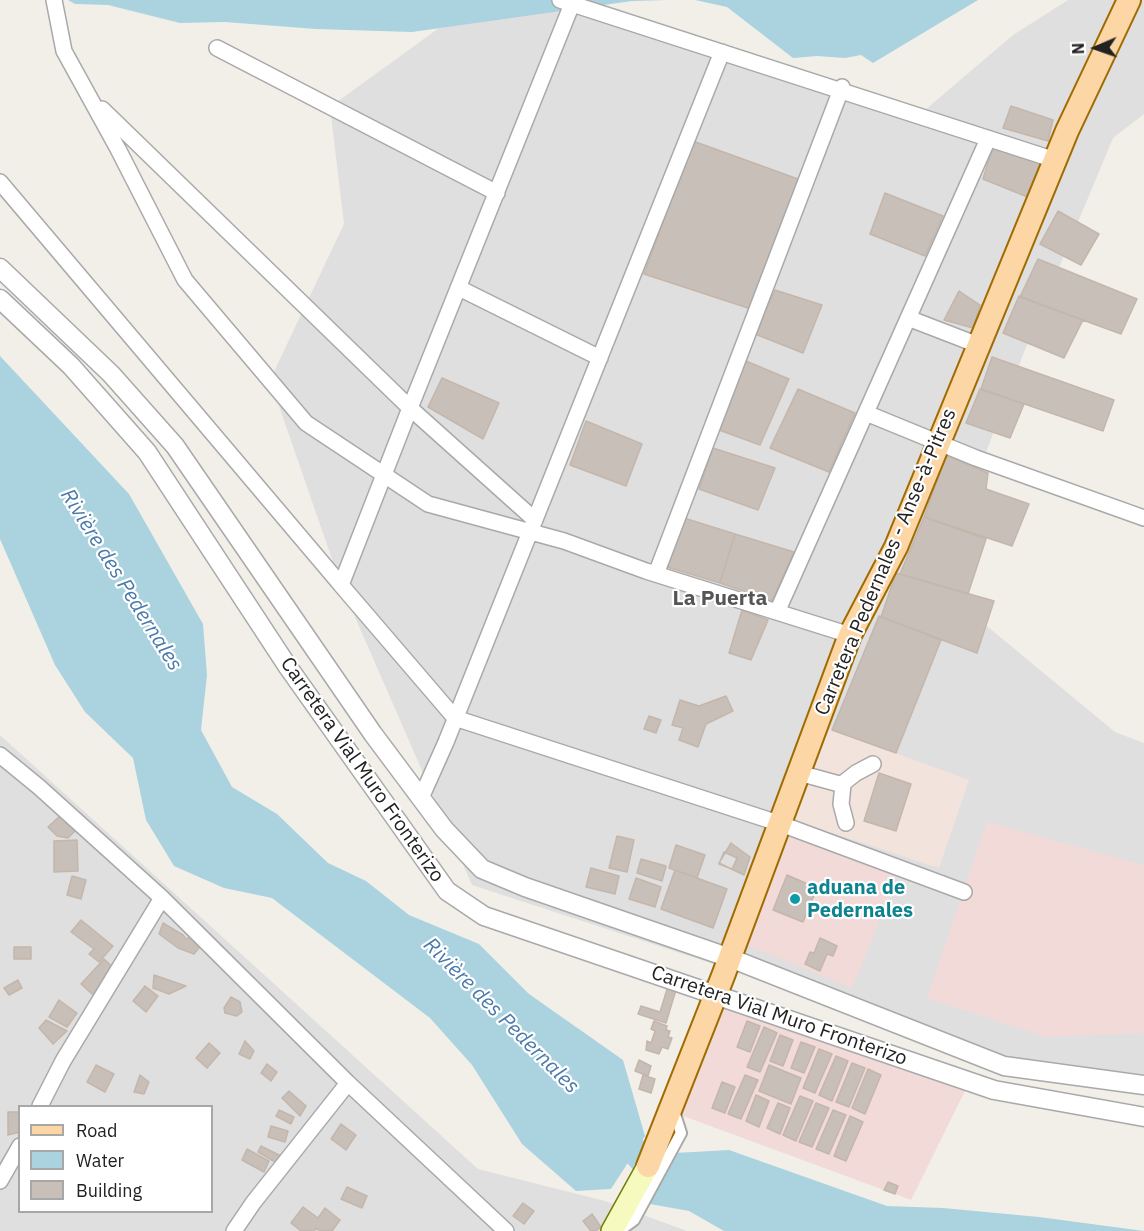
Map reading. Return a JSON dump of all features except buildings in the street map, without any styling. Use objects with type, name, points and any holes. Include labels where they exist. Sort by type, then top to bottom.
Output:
[{"type":"main road","name":"Carretera Pedernales - Anse-à-Pitres","points":[[648,1166],[781,824],[850,635],[896,547],[1055,160],[1129,0]]},
{"type":"main road","points":[[612,1231],[648,1166]]},
{"type":"street","points":[[54,0],[64,51],[185,280],[306,423],[428,504],[531,526],[564,541],[656,574],[850,635]]},
{"type":"street","points":[[341,585],[497,193],[566,2],[1055,160]]},
{"type":"street","points":[[217,48],[497,193]]},
{"type":"street","points":[[421,798],[722,52]]},
{"type":"street","points":[[656,574],[842,87]]},
{"type":"street","points":[[90,97],[531,526]]},
{"type":"street","points":[[777,612],[988,139]]},
{"type":"street","points":[[0,182],[455,718],[781,824],[964,892]]},
{"type":"street","name":"Carretera Vial Muro Fronterizo","points":[[0,268],[111,374],[174,447],[373,734],[444,829],[482,869],[525,888],[730,958],[1004,1066],[1144,1085]]},
{"type":"street","points":[[459,288],[600,358]]},
{"type":"street","name":"Carretera Vial Muro Fronterizo","points":[[0,299],[71,366],[147,452],[288,668],[447,891],[484,916],[994,1090],[1144,1117]]},
{"type":"street","points":[[908,318],[978,345]]},
{"type":"street","points":[[866,413],[976,458],[1144,518]]},
{"type":"street","points":[[0,755],[39,787],[162,898],[348,1083],[506,1231]]},
{"type":"street","points":[[842,784],[873,764]]},
{"type":"street","points":[[799,773],[842,784]]},
{"type":"street","points":[[842,784],[842,804],[846,823]]},
{"type":"street","points":[[41,1105],[63,1061],[162,898]]},
{"type":"street","points":[[234,1231],[266,1186],[348,1083]]},
{"type":"street","points":[[619,1231],[634,1220],[681,1133],[673,1106]]},
{"type":"street","points":[[0,1181],[18,1150]]},
{"type":"shaded area","points":[[1068,0],[1144,0],[1144,114],[1113,138],[1026,347],[936,584],[1115,732],[1144,743],[1144,1083],[1017,1063],[472,885],[341,585],[270,380],[344,224],[330,107],[439,28],[572,4],[918,116],[1013,35]]},
{"type":"shaded area","points":[[829,729],[969,780],[939,868],[793,820]]},
{"type":"shaded area","points":[[0,735],[478,1169],[605,1201],[687,1231],[0,1231]]},
{"type":"shaded area","points":[[987,822],[1144,865],[1144,1033],[1046,1037],[927,998]]},
{"type":"shaded area","points":[[789,833],[900,871],[852,988],[742,943]]},
{"type":"shaded area","points":[[725,990],[965,1091],[911,1200],[675,1113]]},
{"type":"water","points":[[68,0],[667,0],[632,1],[412,32],[316,29],[225,22],[180,23],[108,5],[75,4]]},
{"type":"water","points":[[695,0],[978,0],[873,63],[861,55],[845,58],[817,56],[793,58],[727,7]]},
{"type":"water","points":[[0,356],[129,494],[203,624],[207,675],[201,730],[232,787],[277,814],[328,863],[366,881],[409,915],[479,944],[529,994],[623,1060],[645,1136],[611,1189],[576,1191],[522,1144],[472,1065],[430,1018],[272,898],[224,888],[174,866],[146,820],[133,758],[85,712],[55,665],[0,539]]},
{"type":"water","points":[[729,1150],[887,1206],[943,1208],[1039,1217],[1144,1231],[724,1231],[689,1211],[650,1204],[675,1153]]},
{"type":"waterway","name":"Rivière des Pedernales","points":[[610,1124],[648,1166],[672,1172]]},
{"type":"place","name":"aduana de Pedernales","points":[[795,899]]},
{"type":"district","name":"La Puerta","points":[[720,599]]}]
